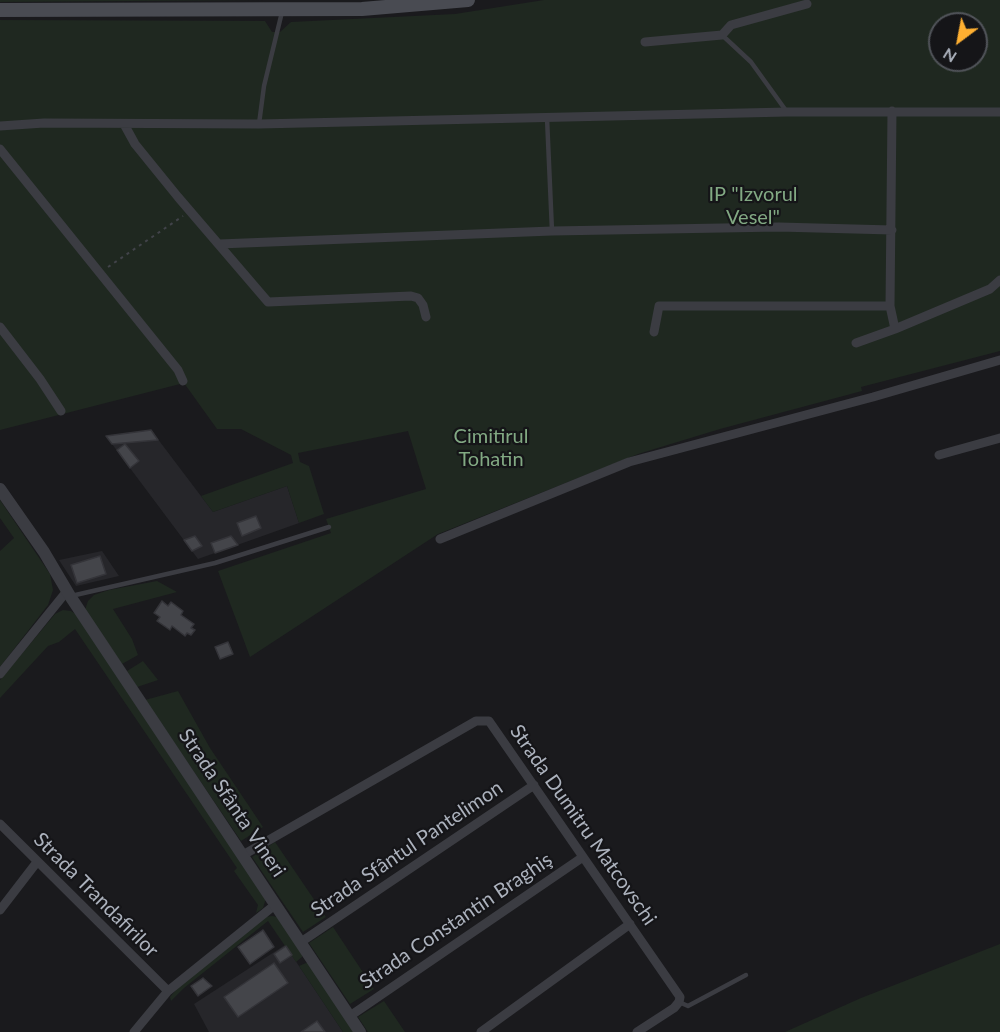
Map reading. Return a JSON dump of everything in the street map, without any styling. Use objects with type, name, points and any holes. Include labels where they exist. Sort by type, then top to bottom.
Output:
[{"type":"main road","points":[[0,10],[362,9],[468,0]]},
{"type":"street","points":[[645,42],[722,36],[731,26],[807,4]]},
{"type":"street","points":[[892,111],[890,306],[895,329]]},
{"type":"street","points":[[0,126],[44,123],[259,124],[787,112],[1000,112]]},
{"type":"street","points":[[124,124],[135,144],[268,303],[411,296],[418,298],[426,316]]},
{"type":"street","points":[[0,149],[178,370],[183,381]]},
{"type":"street","points":[[219,244],[552,231],[779,227],[892,230]]},
{"type":"street","points":[[856,343],[990,289],[1000,280]]},
{"type":"street","points":[[654,332],[659,306],[890,306]]},
{"type":"street","points":[[0,327],[40,379],[61,411]]},
{"type":"street","points":[[440,539],[629,462],[873,397],[1000,360]]},
{"type":"street","points":[[939,455],[1000,438]]},
{"type":"street","name":"Strada Sfânta Vineri","points":[[0,489],[44,552],[69,594],[360,1032]]},
{"type":"street","points":[[0,674],[69,594]]},
{"type":"street","name":"Strada Dumitru Matcovschi","points":[[243,855],[476,721],[489,720],[680,997],[679,1002]]},
{"type":"street","name":"Strada Sfântul Pantelimon","points":[[301,942],[534,785]]},
{"type":"street","name":"Strada Trandafirilor","points":[[0,824],[168,991]]},
{"type":"street","name":"Strada Constantin Braghiş","points":[[350,1016],[583,857]]},
{"type":"street","points":[[0,910],[37,862]]},
{"type":"street","points":[[134,1032],[168,991],[276,904]]},
{"type":"street","points":[[481,1032],[630,924]]},
{"type":"street","points":[[637,1032],[679,1002]]},
{"type":"lane","points":[[259,124],[264,86],[283,8]]},
{"type":"lane","points":[[722,36],[751,62],[787,112]]},
{"type":"lane","points":[[547,118],[552,231]]},
{"type":"lane","points":[[69,594],[215,563],[329,527]]},
{"type":"lane","points":[[679,1002],[688,1006],[746,975]]},
{"type":"path","points":[[99,273],[190,211]]},
{"type":"shaded area","points":[[151,430],[213,512],[287,486],[299,523],[198,559],[106,436]]},
{"type":"shaded area","points":[[102,551],[119,576],[76,586],[59,560]]},
{"type":"shaded area","points":[[285,945],[343,1032],[209,1032],[194,1004]]},
{"type":"green space","points":[[0,0],[264,0],[0,2]]},
{"type":"green space","name":"IP \"Izvorul Vesel\"","points":[[544,0],[1000,0],[1000,351],[861,387],[862,391],[720,429],[638,454],[438,534],[250,657],[218,571],[331,533],[326,519],[426,489],[408,431],[298,453],[300,462],[309,466],[324,514],[299,523],[287,486],[213,512],[201,496],[293,463],[291,455],[241,429],[217,429],[184,383],[0,430],[0,20],[265,21],[272,32],[280,32],[291,22],[455,14]]},
{"type":"green space","points":[[0,500],[50,574],[53,590],[48,605],[0,667],[0,551],[14,538],[0,518]]},
{"type":"green space","points":[[157,581],[177,592],[113,609],[132,639],[138,655],[122,664],[85,610],[88,601],[94,595],[109,590]]},
{"type":"green space","points":[[63,610],[71,611],[80,617],[266,898],[263,908],[256,913],[258,905],[234,871],[237,868],[75,629],[59,642],[48,646],[0,698],[0,680],[55,614]]},
{"type":"green space","points":[[143,661],[158,680],[137,687],[127,671]]},
{"type":"green space","points":[[178,691],[210,748],[263,827],[241,841],[145,700]]},
{"type":"green space","points":[[275,842],[326,917],[303,932],[252,857]]},
{"type":"green space","points":[[265,917],[278,917],[303,954],[302,957],[296,962],[268,921],[171,1001],[170,997],[180,985]]},
{"type":"green space","points":[[333,927],[374,989],[350,1004],[309,943]]},
{"type":"green space","points":[[1000,944],[1000,1032],[785,1032],[861,998]]},
{"type":"green space","points":[[309,963],[356,1032],[343,1032],[299,966]]},
{"type":"green space","points":[[384,1001],[405,1032],[368,1032],[358,1017]]},
{"type":"building","points":[[151,430],[158,440],[112,444],[106,436]]},
{"type":"building","points":[[125,444],[139,461],[130,468],[117,450]]},
{"type":"building","points":[[256,516],[261,528],[242,536],[237,523]]},
{"type":"building","points":[[195,536],[202,546],[192,551],[184,540]]},
{"type":"building","points":[[231,536],[238,545],[215,553],[211,543]]},
{"type":"building","points":[[100,556],[106,574],[77,583],[71,565]]},
{"type":"building","points":[[162,601],[168,606],[171,602],[183,611],[181,615],[194,624],[191,628],[195,630],[191,635],[187,633],[185,636],[172,626],[170,630],[157,621],[160,617],[154,613]]},
{"type":"building","points":[[228,642],[233,654],[220,659],[215,647]]},
{"type":"building","points":[[263,930],[274,947],[250,964],[238,947]]},
{"type":"building","points":[[286,946],[292,955],[280,963],[274,954]]},
{"type":"building","points":[[274,963],[288,983],[238,1017],[224,997]]},
{"type":"building","points":[[203,978],[212,986],[198,996],[191,986]]},
{"type":"building","points":[[317,1021],[325,1032],[301,1032]]},
{"type":"park label","name":"Cimitirul Tohatin","points":[[491,448]]}]
